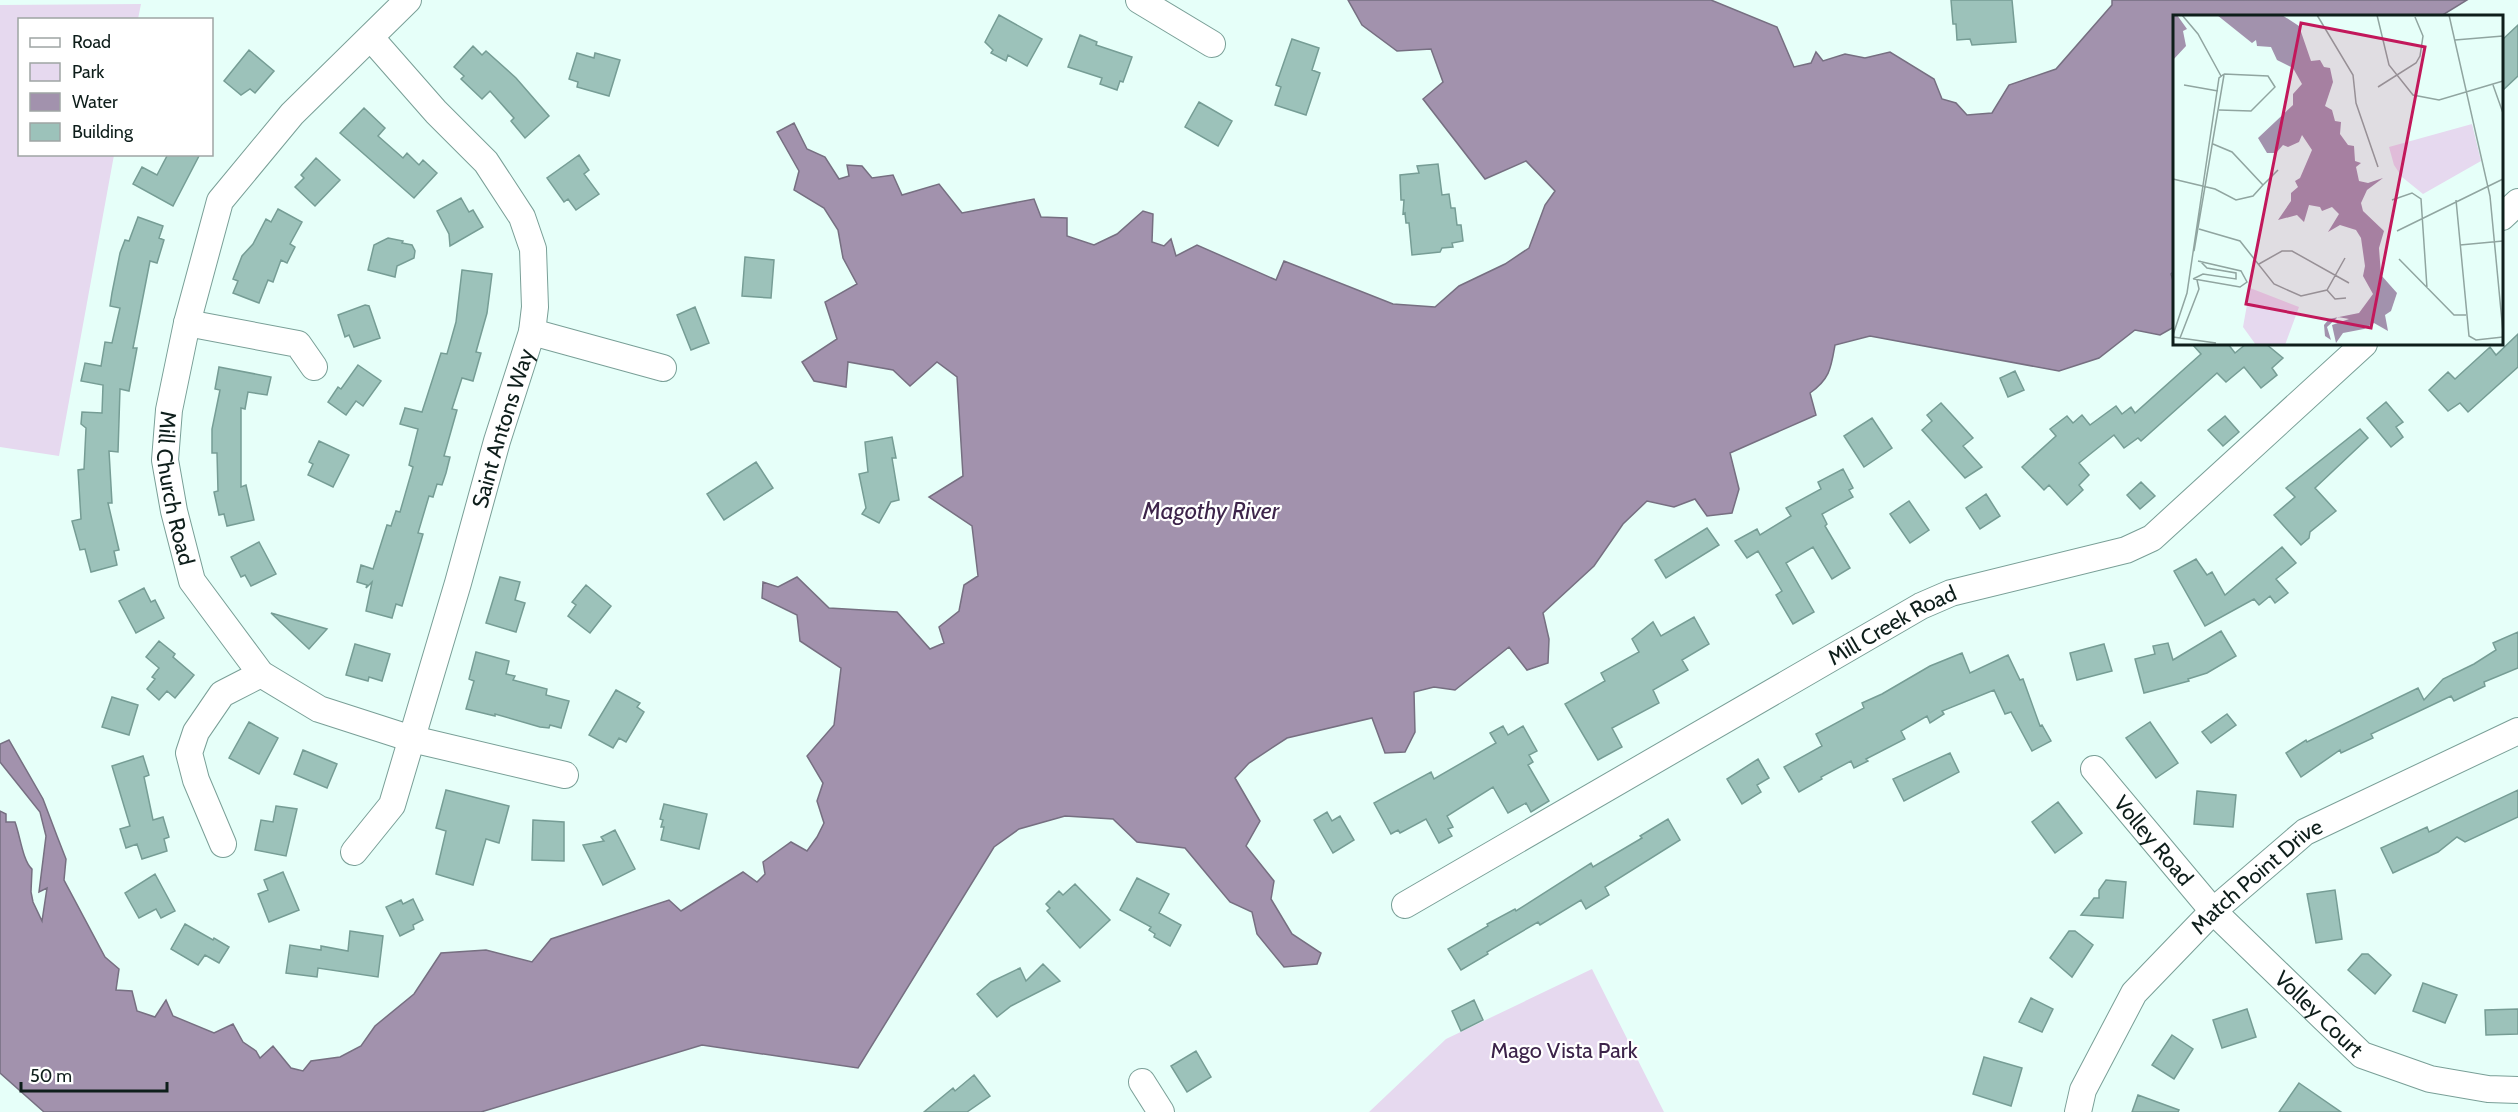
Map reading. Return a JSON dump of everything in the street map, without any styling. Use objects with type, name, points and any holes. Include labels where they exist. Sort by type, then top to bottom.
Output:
[{"type":"street","name":"Mill Church Road","points":[[408,0],[292,114],[220,201],[187,323],[169,411],[165,460],[174,511],[192,581],[261,674],[319,709],[412,739],[565,775]]},
{"type":"street","points":[[1138,0],[1212,44]]},
{"type":"street","name":"Saint Antons Way","points":[[354,852],[392,805],[497,441],[532,332],[535,307],[533,249],[522,217],[486,162],[436,112],[371,38]]},
{"type":"street","points":[[2503,216],[2518,202]]},
{"type":"street","points":[[187,323],[298,344],[314,367]]},
{"type":"street","points":[[532,332],[663,368]]},
{"type":"street","name":"Mill Creek Road","points":[[1405,905],[1921,606],[1951,594],[2126,550],[2152,538],[2363,345]]},
{"type":"street","points":[[223,844],[196,780],[189,753],[196,732],[222,694],[261,674]]},
{"type":"street","name":"Match Point Drive","points":[[2078,1112],[2083,1090],[2134,993],[2213,911],[2305,832],[2518,731]]},
{"type":"street","name":"Volley Road","points":[[2094,769],[2213,911]]},
{"type":"street","name":"Volley Court","points":[[2213,911],[2362,1054],[2430,1079],[2488,1089],[2518,1090]]},
{"type":"street","points":[[1142,1082],[1161,1112]]},
{"type":"green space","points":[[141,4],[138,18],[18,18],[18,156],[114,156],[59,456],[0,447],[0,5]]},
{"type":"green space","name":"Mago Vista Park","points":[[1592,969],[1664,1112],[1369,1112],[1446,1039]]},
{"type":"water","name":"Magothy River","points":[[1348,0],[1711,0],[1777,27],[1794,67],[1811,63],[1816,52],[1823,61],[1845,54],[1865,58],[1890,52],[1934,79],[1942,99],[1956,103],[1967,115],[1992,113],[2009,85],[2056,69],[2112,5],[2112,0],[2467,0],[2443,15],[2173,15],[2173,272],[2171,274],[2173,328],[2160,335],[2135,330],[2099,358],[2059,371],[1870,336],[1835,345],[1826,378],[1810,393],[1816,415],[1730,453],[1739,489],[1732,513],[1707,516],[1695,499],[1674,507],[1647,501],[1623,524],[1594,566],[1543,613],[1549,639],[1548,663],[1527,670],[1509,647],[1455,690],[1434,687],[1414,692],[1415,732],[1405,752],[1385,753],[1372,718],[1287,738],[1249,763],[1235,778],[1260,821],[1246,846],[1274,881],[1271,899],[1292,934],[1321,953],[1317,964],[1284,967],[1257,934],[1252,912],[1230,902],[1185,848],[1137,842],[1113,819],[1065,816],[1019,829],[994,847],[858,1068],[702,1045],[481,1112],[44,1112],[0,1073],[0,811],[6,814],[6,822],[15,822],[24,854],[32,869],[31,892],[42,921],[47,888],[39,892],[46,836],[40,812],[0,762],[0,744],[9,740],[43,799],[66,859],[64,880],[105,957],[119,969],[116,990],[132,991],[137,1011],[155,1017],[166,1000],[173,1016],[214,1033],[233,1024],[243,1042],[256,1051],[260,1058],[273,1046],[291,1068],[303,1071],[311,1061],[340,1057],[361,1046],[375,1026],[414,994],[441,953],[486,950],[532,962],[551,939],[669,900],[681,911],[743,872],[757,882],[765,874],[763,862],[791,842],[807,851],[824,823],[817,801],[823,783],[807,756],[834,725],[841,668],[800,641],[797,615],[762,598],[763,582],[778,587],[797,577],[829,608],[897,612],[930,649],[944,643],[939,627],[959,611],[964,585],[978,576],[972,526],[929,497],[963,476],[957,377],[937,362],[910,386],[893,370],[848,362],[846,387],[814,381],[802,362],[837,339],[825,302],[857,284],[843,258],[838,230],[824,208],[794,190],[799,171],[777,132],[794,123],[807,149],[825,157],[839,179],[849,176],[847,165],[862,166],[872,178],[893,175],[902,195],[939,184],[962,213],[1034,199],[1041,217],[1067,218],[1067,236],[1094,245],[1117,234],[1143,211],[1153,214],[1152,242],[1164,246],[1171,239],[1176,256],[1197,245],[1276,280],[1284,261],[1393,304],[1435,307],[1459,286],[1505,264],[1529,248],[1545,205],[1555,191],[1526,161],[1485,179],[1423,99],[1443,82],[1431,49],[1397,51],[1362,25]]},
{"type":"building","points":[[1951,0],[2012,0],[2016,42],[1972,45],[1970,39],[1957,40]]},
{"type":"building","points":[[999,15],[1042,39],[1027,66],[1008,55],[1006,61],[991,53],[993,50],[985,42]]},
{"type":"building","points":[[2518,25],[2518,76],[2503,90],[2503,39]]},
{"type":"building","points":[[1080,35],[1097,42],[1096,45],[1132,57],[1123,82],[1120,81],[1117,90],[1100,84],[1102,78],[1068,67]]},
{"type":"building","points":[[1292,39],[1319,48],[1312,70],[1320,73],[1306,115],[1275,105],[1281,87],[1276,85]]},
{"type":"building","points":[[473,46],[482,55],[486,51],[516,78],[549,116],[525,138],[511,121],[514,118],[490,91],[482,99],[461,79],[464,76],[454,67]]},
{"type":"building","points":[[249,50],[274,71],[255,93],[250,89],[241,95],[224,81]]},
{"type":"building","points":[[577,53],[594,58],[595,53],[620,60],[609,96],[577,87],[578,82],[569,79]]},
{"type":"building","points":[[1199,102],[1232,121],[1218,146],[1185,127]]},
{"type":"building","points":[[364,108],[385,128],[378,136],[403,158],[407,153],[419,165],[423,160],[437,173],[414,198],[340,133]]},
{"type":"building","points":[[579,155],[589,170],[584,174],[599,194],[576,210],[568,199],[564,202],[547,178]]},
{"type":"building","points":[[167,156],[199,156],[173,206],[133,184],[142,167],[157,175]]},
{"type":"building","points":[[316,158],[340,180],[315,206],[295,187],[304,178],[301,175]]},
{"type":"building","points":[[1438,164],[1442,195],[1449,194],[1451,208],[1455,208],[1457,225],[1461,225],[1463,241],[1452,243],[1453,247],[1442,248],[1440,252],[1412,255],[1409,223],[1406,223],[1405,213],[1403,214],[1404,200],[1401,200],[1400,175],[1419,173],[1417,166]]},
{"type":"building","points":[[461,198],[469,212],[473,210],[483,227],[450,246],[449,234],[437,211]]},
{"type":"building","points":[[278,209],[302,222],[290,244],[295,247],[287,263],[281,260],[273,282],[268,280],[259,303],[233,293],[238,281],[233,279],[242,256],[253,244],[266,219],[271,222]]},
{"type":"building","points":[[138,217],[163,226],[159,238],[164,240],[157,263],[150,261],[133,348],[137,348],[129,391],[120,389],[118,452],[109,451],[112,503],[108,503],[119,550],[114,551],[117,565],[91,572],[85,549],[80,550],[72,521],[81,519],[78,470],[84,469],[86,428],[81,424],[82,412],[102,413],[103,385],[81,381],[85,363],[101,366],[105,342],[112,343],[120,308],[110,306],[120,253],[125,240],[129,241]]},
{"type":"building","points":[[388,238],[412,245],[415,251],[414,258],[397,266],[395,277],[368,270],[374,245]]},
{"type":"building","points":[[745,257],[774,260],[771,298],[742,296]]},
{"type":"building","points":[[462,270],[492,274],[487,313],[476,352],[481,353],[473,381],[462,378],[452,409],[457,410],[444,456],[450,457],[446,473],[442,485],[437,484],[433,497],[429,496],[418,533],[423,534],[402,606],[396,604],[392,618],[366,611],[372,582],[366,588],[367,585],[357,582],[361,565],[373,569],[387,525],[391,526],[396,511],[400,512],[413,467],[409,465],[418,429],[400,424],[405,408],[422,412],[441,353],[447,354],[456,322]]},
{"type":"building","points":[[365,305],[369,306],[380,338],[354,347],[349,335],[345,337],[338,315]]},
{"type":"building","points":[[695,307],[709,343],[691,350],[677,315]]},
{"type":"building","points":[[2518,334],[2518,367],[2468,412],[2460,403],[2448,411],[2429,390],[2448,372],[2455,379],[2490,347],[2496,355]]},
{"type":"building","points":[[2193,345],[2229,345],[2235,353],[2245,345],[2267,345],[2283,358],[2272,368],[2277,375],[2261,388],[2244,367],[2226,382],[2217,373],[2141,441],[2138,438],[2124,448],[2114,435],[2079,463],[2089,475],[2079,485],[2083,490],[2067,505],[2049,485],[2044,490],[2022,467],[2056,436],[2050,429],[2067,416],[2073,423],[2082,415],[2090,425],[2116,406],[2122,414],[2131,407],[2135,413],[2201,354]]},
{"type":"building","points":[[358,365],[381,381],[363,406],[356,401],[346,415],[328,402],[338,387],[341,389]]},
{"type":"building","points":[[219,367],[271,377],[267,395],[248,392],[245,409],[241,408],[241,487],[246,485],[254,520],[227,526],[224,514],[219,515],[214,492],[218,491],[217,453],[212,453],[212,429],[220,390],[215,389]]},
{"type":"building","points":[[2015,371],[2024,390],[2008,397],[2000,378]]},
{"type":"building","points":[[2386,402],[2403,422],[2396,427],[2403,437],[2391,447],[2367,418]]},
{"type":"building","points":[[1941,403],[1973,438],[1963,446],[1982,467],[1965,478],[1922,430],[1932,421],[1927,415]]},
{"type":"building","points":[[2225,416],[2239,432],[2223,446],[2208,430]]},
{"type":"building","points":[[1872,418],[1892,448],[1864,467],[1844,436]]},
{"type":"building","points":[[2360,429],[2368,438],[2315,488],[2336,511],[2310,532],[2309,538],[2301,545],[2274,515],[2295,497],[2286,488]]},
{"type":"building","points":[[892,437],[896,458],[892,458],[899,500],[891,502],[879,523],[862,514],[866,508],[859,474],[868,472],[865,442]]},
{"type":"building","points":[[319,441],[349,455],[333,487],[308,475],[313,464],[309,462]]},
{"type":"building","points":[[756,462],[773,488],[724,520],[707,494]]},
{"type":"building","points":[[1843,469],[1853,488],[1849,490],[1853,497],[1822,514],[1827,524],[1825,526],[1850,568],[1832,579],[1813,547],[1786,563],[1814,612],[1793,624],[1776,595],[1782,591],[1758,551],[1747,558],[1735,541],[1757,529],[1760,535],[1791,516],[1786,508],[1821,489],[1818,482]]},
{"type":"building","points":[[2141,482],[2155,496],[2140,509],[2127,495]]},
{"type":"building","points":[[1986,494],[2000,516],[1980,529],[1966,508]]},
{"type":"building","points":[[1909,501],[1929,530],[1910,543],[1890,514]]},
{"type":"building","points":[[1707,528],[1719,545],[1666,578],[1655,560]]},
{"type":"building","points":[[259,542],[276,574],[251,586],[245,575],[241,577],[231,557]]},
{"type":"building","points":[[2282,547],[2296,563],[2276,579],[2288,593],[2275,603],[2270,596],[2259,605],[2254,599],[2205,626],[2174,571],[2196,559],[2207,575],[2212,572],[2225,595]]},
{"type":"building","points":[[500,577],[520,582],[515,600],[525,603],[516,632],[486,623]]},
{"type":"building","points":[[586,585],[611,606],[590,633],[568,616],[576,605],[572,602]]},
{"type":"building","points":[[144,588],[151,602],[155,600],[164,618],[136,633],[119,601]]},
{"type":"building","points":[[271,613],[327,629],[309,649]]},
{"type":"building","points":[[1694,617],[1709,644],[1682,660],[1688,670],[1653,690],[1659,703],[1612,728],[1622,747],[1598,760],[1565,704],[1605,681],[1601,673],[1639,652],[1632,639],[1653,622],[1661,636]]},
{"type":"building","points":[[2221,631],[2236,656],[2207,673],[2188,679],[2189,681],[2144,693],[2135,659],[2155,654],[2153,646],[2168,643],[2173,660]]},
{"type":"building","points":[[2518,632],[2518,668],[2484,682],[2485,686],[2454,701],[2451,696],[2371,734],[2373,738],[2341,753],[2340,750],[2301,777],[2286,753],[2306,740],[2307,742],[2418,688],[2424,700],[2443,679],[2496,650],[2493,643]]},
{"type":"building","points":[[159,641],[175,654],[173,657],[194,675],[175,698],[167,691],[159,700],[147,689],[155,679],[152,677],[159,668],[146,657]]},
{"type":"building","points":[[355,644],[390,654],[382,681],[369,677],[368,681],[346,675]]},
{"type":"building","points":[[2104,644],[2112,671],[2077,680],[2070,653]]},
{"type":"building","points":[[476,652],[509,661],[506,674],[515,676],[513,680],[547,689],[546,695],[569,701],[561,728],[550,725],[549,728],[540,727],[495,714],[495,716],[466,709],[474,681],[469,679]]},
{"type":"building","points":[[1962,653],[1970,673],[2008,655],[2020,680],[2023,679],[2040,726],[2042,725],[2051,741],[2032,751],[2011,712],[2005,714],[1994,690],[1942,711],[1944,714],[1930,723],[1927,716],[1901,731],[1905,739],[1866,759],[1868,761],[1854,768],[1851,761],[1799,792],[1784,767],[1822,746],[1816,734],[1864,708],[1862,703],[1930,666]]},
{"type":"building","points":[[616,690],[640,703],[637,707],[644,712],[626,742],[619,738],[613,748],[589,735]]},
{"type":"building","points":[[112,697],[138,705],[129,735],[102,727]]},
{"type":"building","points":[[2227,714],[2236,725],[2211,743],[2202,732]]},
{"type":"building","points":[[249,722],[278,738],[259,774],[229,758]]},
{"type":"building","points":[[2150,722],[2178,763],[2156,778],[2126,738]]},
{"type":"building","points":[[1503,726],[1508,735],[1523,726],[1537,751],[1529,755],[1533,762],[1528,765],[1549,801],[1531,812],[1526,803],[1508,813],[1493,787],[1447,816],[1453,827],[1448,829],[1452,836],[1439,843],[1426,819],[1400,833],[1398,830],[1391,834],[1374,803],[1431,772],[1434,779],[1496,743],[1490,733]]},
{"type":"building","points":[[303,750],[337,764],[327,788],[294,774]]},
{"type":"building","points":[[1950,753],[1959,772],[1904,801],[1893,779]]},
{"type":"building","points":[[143,756],[149,775],[144,777],[153,820],[163,817],[169,837],[164,839],[167,851],[142,859],[137,844],[126,848],[120,829],[130,826],[112,766]]},
{"type":"building","points":[[1758,759],[1769,778],[1757,785],[1761,792],[1742,804],[1727,779]]},
{"type":"building","points":[[446,790],[509,806],[499,843],[486,839],[473,885],[436,874],[446,831],[436,828]]},
{"type":"building","points":[[2518,790],[2518,817],[2465,842],[2457,837],[2438,852],[2393,873],[2381,848],[2427,827],[2429,832]]},
{"type":"building","points":[[2197,791],[2236,795],[2233,827],[2194,824]]},
{"type":"building","points":[[2058,802],[2082,833],[2055,853],[2032,822]]},
{"type":"building","points":[[664,804],[707,814],[699,849],[661,840],[664,827],[661,827],[663,820],[660,819]]},
{"type":"building","points":[[276,806],[297,809],[286,856],[255,850],[261,820],[273,822]]},
{"type":"building","points":[[1327,812],[1332,821],[1340,816],[1354,840],[1333,853],[1314,820]]},
{"type":"building","points":[[1668,819],[1680,840],[1605,887],[1609,895],[1586,909],[1581,900],[1540,925],[1538,922],[1461,970],[1448,949],[1488,926],[1487,924],[1515,909],[1516,911],[1591,863],[1593,867],[1642,838],[1640,836]]},
{"type":"building","points":[[533,820],[564,822],[564,861],[532,860]]},
{"type":"building","points":[[615,830],[635,869],[603,885],[583,845],[604,841],[601,837]]},
{"type":"building","points":[[283,872],[299,910],[269,922],[258,894],[268,890],[264,880]]},
{"type":"building","points":[[155,874],[175,911],[161,918],[156,909],[139,918],[125,893]]},
{"type":"building","points":[[1137,878],[1169,894],[1159,913],[1181,925],[1170,946],[1154,937],[1155,934],[1149,930],[1151,927],[1120,910]]},
{"type":"building","points":[[2106,880],[2126,882],[2123,918],[2081,915],[2094,898],[2099,898],[2099,890]]},
{"type":"building","points":[[1075,884],[1110,920],[1080,948],[1047,911],[1050,908],[1046,904],[1059,891],[1063,895]]},
{"type":"building","points":[[2335,890],[2342,939],[2316,943],[2307,894]]},
{"type":"building","points":[[413,899],[423,920],[413,925],[414,929],[400,936],[386,907],[401,900],[403,904]]},
{"type":"building","points":[[185,924],[229,947],[219,963],[205,955],[198,965],[171,949]]},
{"type":"building","points":[[350,931],[383,936],[378,977],[318,968],[317,977],[286,973],[290,945],[321,950],[321,946],[348,951]]},
{"type":"building","points":[[2069,931],[2075,931],[2093,945],[2072,977],[2050,958]]},
{"type":"building","points":[[2362,954],[2368,954],[2391,975],[2375,994],[2348,970]]},
{"type":"building","points":[[1043,964],[1060,981],[1011,1006],[997,1017],[977,994],[991,982],[1020,968],[1026,981]]},
{"type":"building","points":[[2423,983],[2457,995],[2445,1023],[2413,1011]]},
{"type":"building","points":[[2031,998],[2053,1009],[2042,1032],[2019,1022]]},
{"type":"building","points":[[1474,1000],[1483,1020],[1461,1031],[1452,1011]]},
{"type":"building","points":[[2247,1009],[2256,1037],[2222,1048],[2213,1020]]},
{"type":"building","points":[[2518,1009],[2518,1034],[2486,1035],[2485,1010]]},
{"type":"building","points":[[2172,1035],[2193,1049],[2174,1079],[2152,1065]]},
{"type":"building","points":[[1196,1051],[1211,1077],[1187,1092],[1171,1066]]},
{"type":"building","points":[[1984,1057],[2022,1068],[2011,1106],[1973,1094]]},
{"type":"building","points":[[974,1075],[990,1096],[967,1112],[924,1112],[953,1088],[955,1091]]},
{"type":"building","points":[[2299,1083],[2341,1112],[2279,1112]]},
{"type":"building","points":[[2138,1095],[2179,1110],[2178,1112],[2132,1112]]}]
